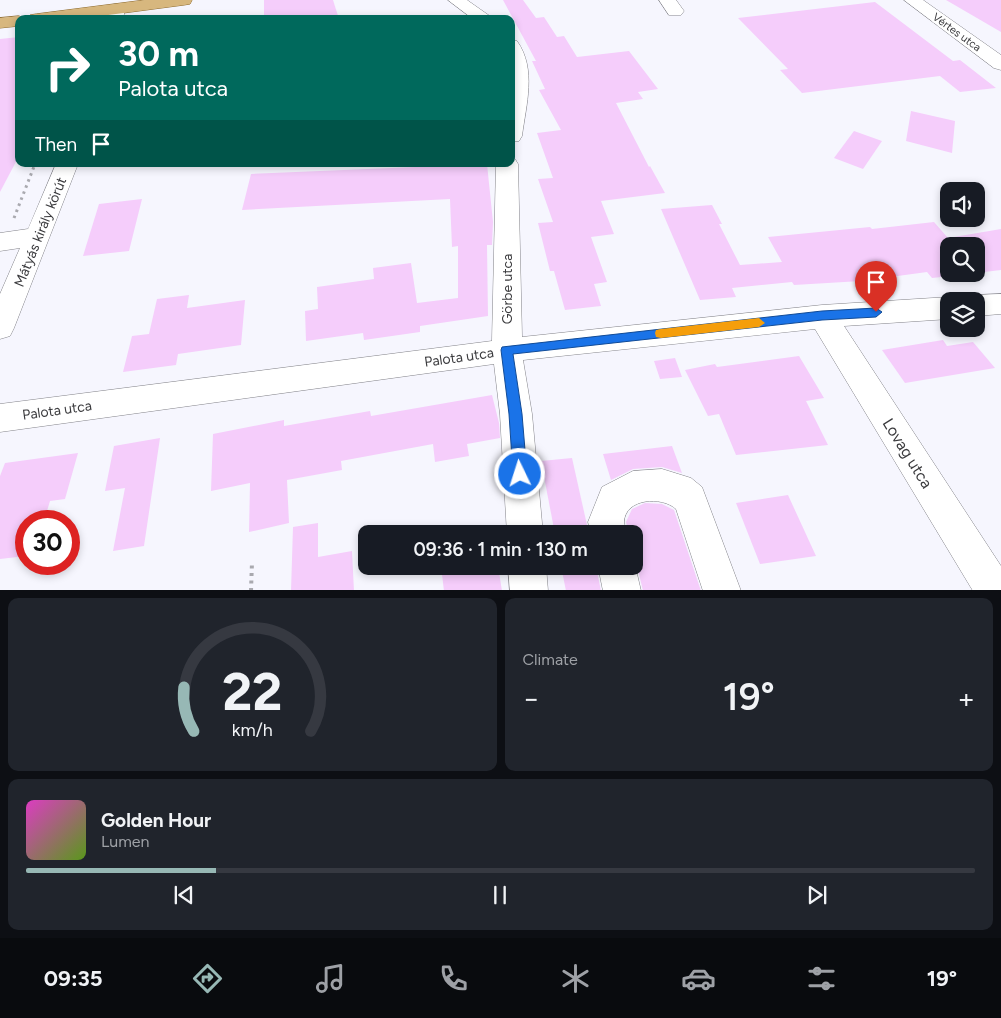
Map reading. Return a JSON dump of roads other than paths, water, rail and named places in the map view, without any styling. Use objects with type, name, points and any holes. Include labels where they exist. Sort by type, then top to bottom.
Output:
[{"type":"main road","points":[[99,15],[115,14],[184,0]]},
{"type":"main road","points":[[0,23],[15,21]]},
{"type":"street","points":[[456,0],[479,15]]},
{"type":"street","name":"Vértes utca","points":[[912,0],[1001,64]]},
{"type":"street","points":[[515,52],[519,78],[515,107]]},
{"type":"street","name":"Mátyás király körút","points":[[0,328],[66,167]]},
{"type":"street","name":"Görbe utca","points":[[507,167],[507,350],[516,414],[524,525]]},
{"type":"street","points":[[2,242],[39,236]]},
{"type":"street","points":[[985,305],[1001,304]]},
{"type":"street","name":"Palota utca","points":[[0,418],[507,350],[822,316],[940,309]]},
{"type":"street","name":"Lovag utca","points":[[822,316],[995,590]]},
{"type":"street","points":[[607,525],[606,522],[614,499],[634,487],[662,485],[679,489],[690,499],[698,516],[722,590]]},
{"type":"street","points":[[528,575],[529,590]]},
{"type":"street","points":[[619,575],[622,590]]}]
